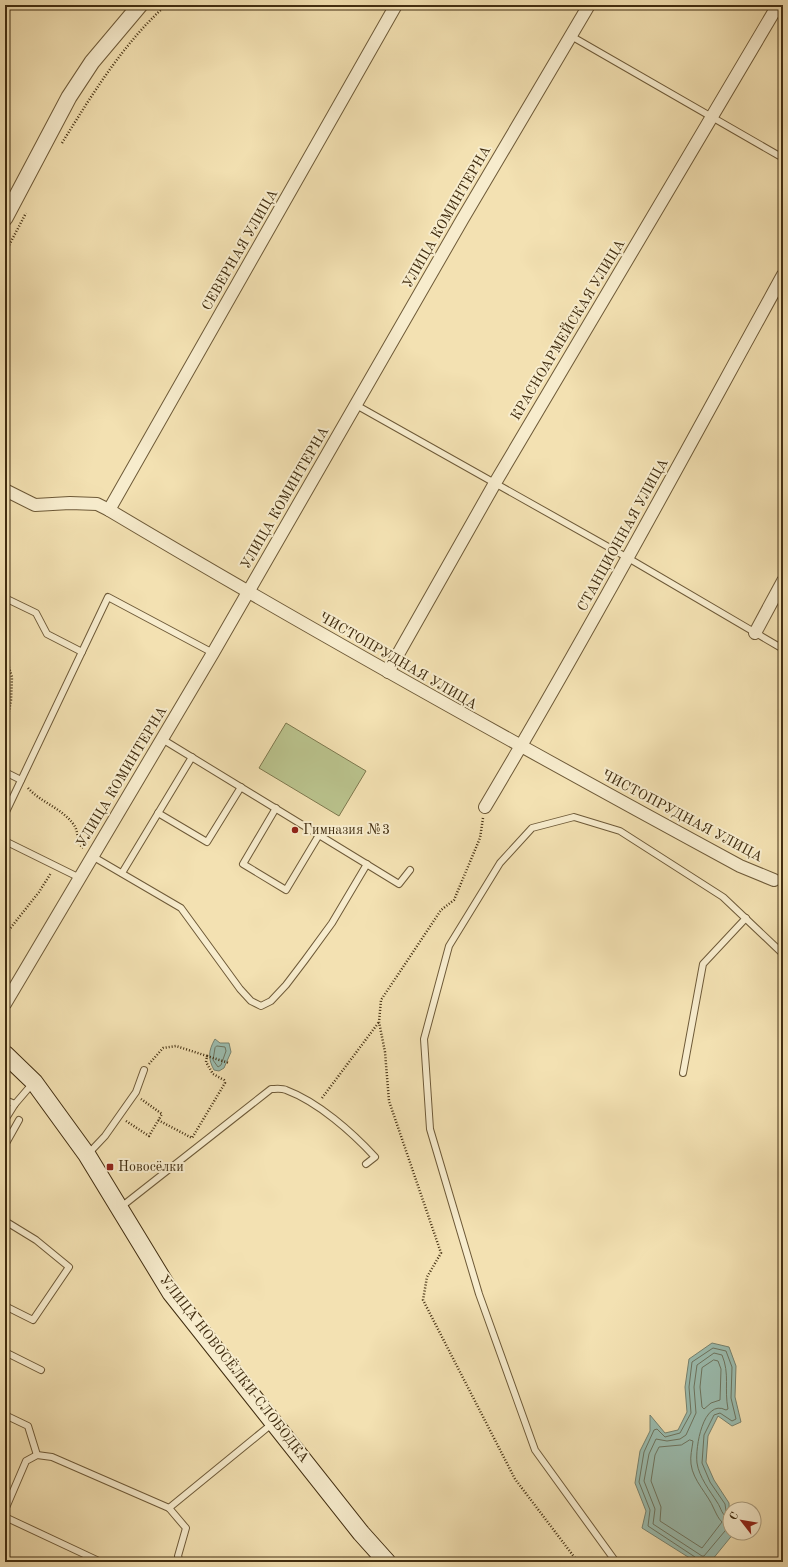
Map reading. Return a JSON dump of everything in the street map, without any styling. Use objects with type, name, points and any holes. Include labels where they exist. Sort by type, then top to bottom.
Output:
[{"type":"main road","name":"УЛИЦА НОВОСЁЛКИ-СЛОБОДКА","points":[[5,1054],[34,1082],[87,1155],[171,1293],[361,1532],[388,1562]]},
{"type":"street","points":[[5,218],[69,97],[92,62],[140,5]]},
{"type":"street","name":"СЕВЕРНАЯ УЛИЦА","points":[[109,510],[396,5]]},
{"type":"street","name":"УЛИЦА КОМИНТЕРНА","points":[[5,1004],[213,653],[466,213],[589,5]]},
{"type":"street","name":"КРАСНОАРМЕЙСКАЯ УЛИЦА","points":[[388,672],[495,483],[778,5]]},
{"type":"street","name":"СТАНЦИОННАЯ УЛИЦА","points":[[485,807],[521,747],[628,558],[783,275]]},
{"type":"street","name":"ЧИСТОПРУДНАЯ УЛИЦА","points":[[5,490],[35,505],[70,503],[96,504],[109,510],[248,592],[521,747],[740,866],[774,880]]},
{"type":"street","points":[[755,633],[783,581]]},
{"type":"lane","points":[[571,36],[783,158]]},
{"type":"lane","points":[[356,405],[628,558],[783,649]]},
{"type":"lane","points":[[5,814],[108,597],[213,653]]},
{"type":"lane","points":[[5,598],[36,613],[47,634],[82,652]]},
{"type":"lane","points":[[162,739],[399,884],[410,870]]},
{"type":"lane","points":[[122,874],[192,757]]},
{"type":"lane","points":[[5,772],[21,780]]},
{"type":"lane","points":[[158,813],[207,842],[241,787]]},
{"type":"lane","points":[[276,808],[243,864],[286,890],[319,835]]},
{"type":"lane","points":[[616,1562],[535,1450],[479,1294],[430,1129],[424,1038],[449,946],[500,864],[532,828],[574,817],[620,831],[723,897],[781,952]]},
{"type":"lane","points":[[5,841],[80,878]]},
{"type":"lane","points":[[92,856],[180,908],[240,989],[251,1001],[261,1006],[271,1001],[306,960],[332,923],[367,864]]},
{"type":"lane","points":[[683,1073],[703,964],[746,918]]},
{"type":"lane","points":[[87,1155],[105,1136],[134,1095],[144,1070]]},
{"type":"lane","points":[[5,1120],[15,1104],[34,1082]]},
{"type":"lane","points":[[120,1208],[271,1089],[285,1089],[316,1106],[360,1141],[375,1157],[366,1164]]},
{"type":"lane","points":[[5,1100],[15,1104]]},
{"type":"lane","points":[[5,1145],[19,1120]]},
{"type":"lane","points":[[5,1221],[36,1240],[69,1267],[33,1320],[5,1306]]},
{"type":"lane","points":[[5,1352],[42,1370]]},
{"type":"lane","points":[[5,1415],[28,1426],[37,1455]]},
{"type":"lane","points":[[169,1508],[274,1422]]},
{"type":"lane","points":[[5,1510],[26,1461],[37,1455],[52,1457],[169,1508],[186,1528],[178,1556],[180,1562]]},
{"type":"lane","points":[[5,1517],[100,1562]]},
{"type":"path","points":[[60,147],[91,97],[118,58],[135,37],[166,5]]},
{"type":"path","points":[[5,253],[26,211]]},
{"type":"path","points":[[5,632],[7,638],[5,655],[12,676],[11,700],[5,733]]},
{"type":"path","points":[[21,780],[31,791],[56,807],[75,826],[79,844],[92,856]]},
{"type":"path","points":[[5,935],[39,892],[55,866]]},
{"type":"path","points":[[316,1106],[379,1022]]},
{"type":"path","points":[[144,1070],[163,1048],[176,1046],[229,1063]]},
{"type":"path","points":[[158,1120],[192,1138],[225,1083],[224,1080],[213,1074],[206,1062],[207,1056]]},
{"type":"path","points":[[119,1117],[149,1136],[162,1114],[134,1095]]},
{"type":"green space","points":[[286,723],[366,771],[339,816],[259,768]]},
{"type":"water","points":[[215,1039],[220,1043],[229,1043],[231,1052],[224,1068],[219,1071],[214,1070],[210,1059],[211,1047]]},
{"type":"water","points":[[712,1343],[729,1347],[736,1366],[735,1397],[741,1422],[732,1426],[718,1416],[708,1436],[706,1462],[714,1480],[728,1501],[722,1501],[722,1541],[727,1541],[712,1560],[696,1562],[642,1528],[646,1511],[635,1483],[640,1451],[650,1431],[650,1415],[665,1433],[678,1430],[687,1412],[685,1387],[689,1359]]},
{"type":"place","name":"Гимназия №3","points":[[295,830]]},
{"type":"place","name":"Новосёлки","points":[[110,1167]]}]
